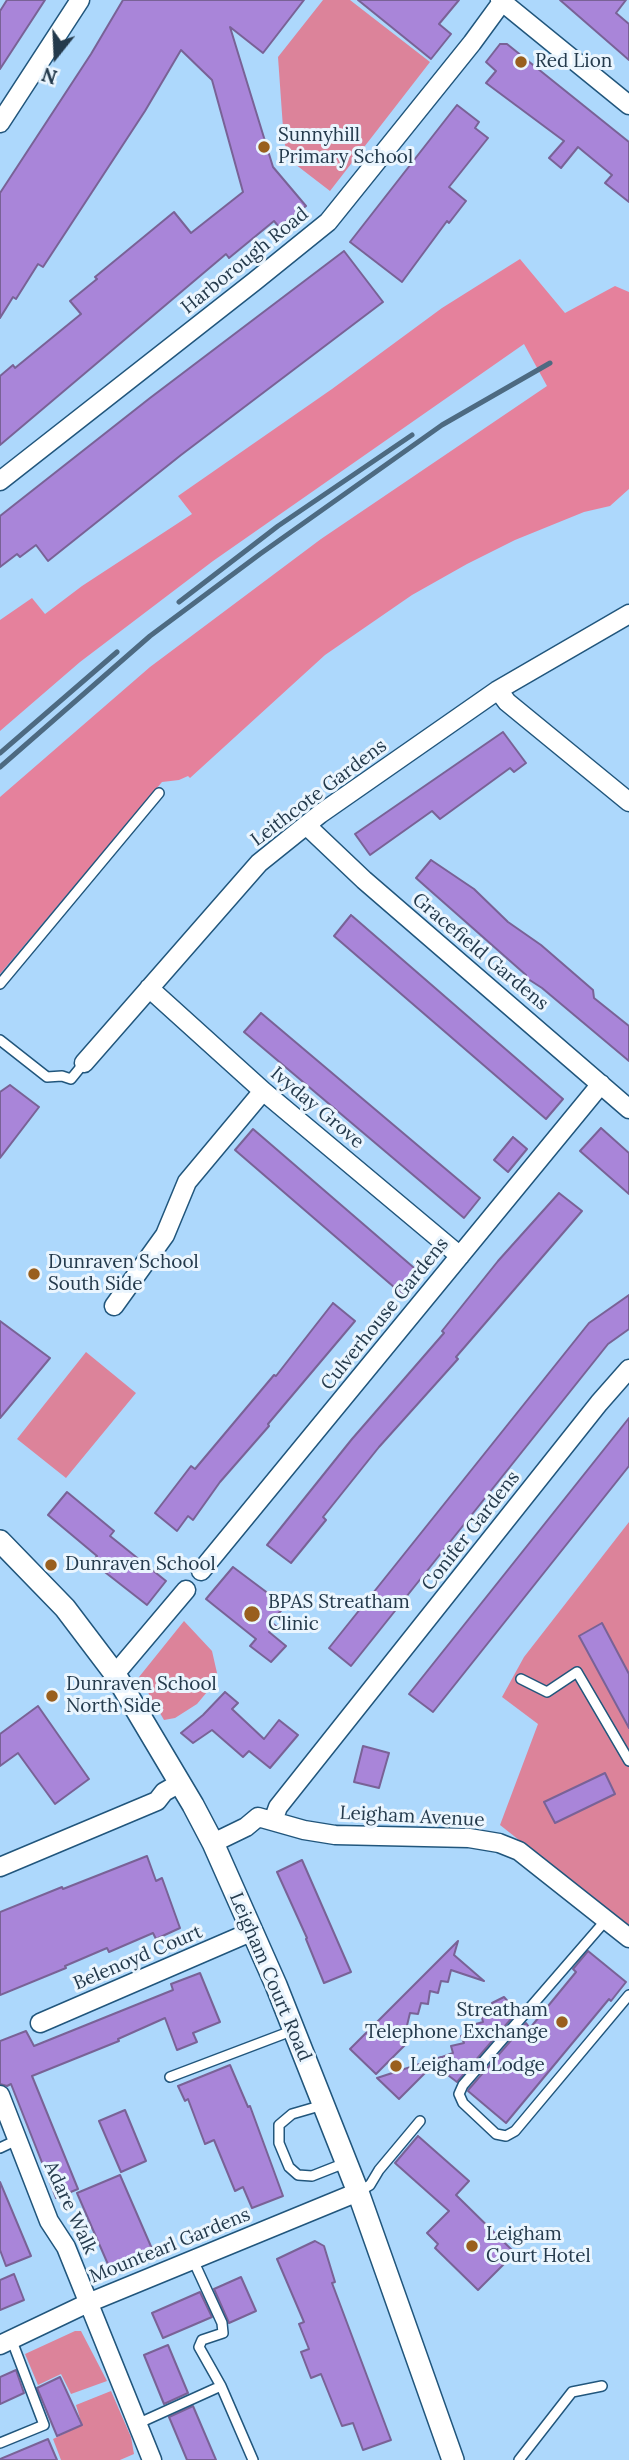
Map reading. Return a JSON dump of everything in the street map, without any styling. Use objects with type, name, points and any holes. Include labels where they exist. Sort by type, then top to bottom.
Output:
[{"type":"street","points":[[0,123],[80,0]]},
{"type":"street","points":[[501,1],[629,105]]},
{"type":"street","name":"Harborough Road","points":[[0,481],[319,230],[472,43],[501,1]]},
{"type":"street","name":"Leithcote Gardens","points":[[84,1063],[259,863],[306,825],[498,690],[629,614]]},
{"type":"street","points":[[498,690],[507,702],[629,802]]},
{"type":"street","name":"Gracefield Gardens","points":[[306,825],[365,880],[629,1109]]},
{"type":"street","name":"Ivyday Grove","points":[[149,988],[263,1091],[460,1256]]},
{"type":"street","name":"Culverhouse Gardens","points":[[201,1571],[601,1084]]},
{"type":"street","points":[[114,1306],[165,1235],[187,1182],[263,1091]]},
{"type":"street","name":"Conifer Gardens","points":[[265,1819],[278,1807],[599,1403],[629,1369]]},
{"type":"street","name":"Leigham Court Road","points":[[0,1541],[65,1608],[115,1674],[213,1843],[253,1931],[347,2162],[453,2460]]},
{"type":"street","points":[[115,1674],[186,1590]]},
{"type":"street","points":[[0,1867],[156,1801],[164,1792],[180,1783]]},
{"type":"street","points":[[213,1843],[265,1819]]},
{"type":"street","name":"Leigham Avenue","points":[[265,1819],[335,1835],[469,1838],[499,1843],[519,1851],[629,1938]]},
{"type":"street","name":"Belenoyd Court","points":[[40,2023],[253,1931]]},
{"type":"street","name":"Adare Walk","points":[[0,2095],[8,2144],[66,2247],[136,2424],[146,2458]]},
{"type":"street","name":"Mountearl Gardens","points":[[6,2343],[88,2302],[358,2192]]},
{"type":"lane","points":[[0,984],[159,793]]},
{"type":"lane","points":[[0,1040],[47,1077],[62,1076],[71,1079],[84,1063]]},
{"type":"lane","points":[[521,1679],[547,1692],[577,1672],[629,1761]]},
{"type":"lane","points":[[607,1920],[463,2085],[459,2094],[463,2103],[496,2134],[506,2136],[515,2131],[629,1995]]},
{"type":"lane","points":[[170,2077],[294,2030]]},
{"type":"lane","points":[[323,2105],[292,2114],[279,2125],[279,2143],[289,2167],[299,2175],[312,2176],[347,2162]]},
{"type":"lane","points":[[358,2192],[370,2185],[379,2170],[420,2121]]},
{"type":"lane","points":[[193,2260],[222,2323],[223,2333],[202,2340],[199,2347],[221,2386],[253,2460]]},
{"type":"lane","points":[[0,2443],[44,2425],[6,2343]]},
{"type":"lane","points":[[136,2424],[221,2386]]},
{"type":"lane","points":[[519,2460],[572,2392],[602,2386]]},
{"type":"shaded area","points":[[323,0],[350,0],[430,62],[330,191],[291,161],[284,142],[278,57]]},
{"type":"shaded area","points":[[520,259],[565,313],[615,286],[629,292],[629,489],[610,506],[584,512],[515,540],[467,564],[412,595],[325,655],[190,778],[188,776],[162,782],[0,974],[0,797],[150,667],[321,539],[547,386],[524,344],[213,561],[80,662],[0,731],[0,620],[32,598],[45,614],[82,586],[192,514],[178,496],[332,389],[442,308]]},
{"type":"shaded area","points":[[86,1352],[136,1393],[66,1478],[17,1439]]},
{"type":"shaded area","points":[[629,1522],[629,1927],[500,1825],[538,1724],[502,1697],[524,1657]]},
{"type":"shaded area","points":[[184,1621],[212,1651],[217,1673],[212,1686],[197,1704],[175,1718],[164,1720],[139,1677]]},
{"type":"shaded area","points":[[75,2331],[81,2331],[107,2381],[71,2394],[61,2374],[38,2385],[25,2354]]},
{"type":"shaded area","points":[[111,2391],[131,2437],[134,2454],[120,2460],[61,2460],[53,2439],[82,2425],[76,2405]]},
{"type":"building","points":[[7,0],[45,0],[0,69],[0,11]]},
{"type":"building","points":[[123,0],[304,0],[263,53],[230,27],[273,167],[306,206],[279,227],[274,221],[229,258],[226,254],[0,445],[0,376],[13,365],[15,368],[81,314],[70,301],[174,212],[191,233],[243,192],[212,80],[181,50],[145,111],[43,267],[38,264],[16,299],[13,297],[0,318],[0,193]]},
{"type":"building","points":[[358,0],[459,0],[439,24],[451,34],[431,59]]},
{"type":"building","points":[[560,0],[626,0],[616,13],[629,24],[629,60]]},
{"type":"building","points":[[500,44],[507,44],[629,142],[629,202],[605,183],[612,175],[578,147],[561,168],[549,158],[564,141],[486,83],[496,71],[486,62]]},
{"type":"building","points":[[457,105],[479,122],[475,128],[488,138],[449,187],[466,201],[449,223],[447,221],[402,282],[350,242]]},
{"type":"building","points":[[344,251],[383,302],[181,455],[48,561],[36,545],[20,557],[17,554],[0,567],[0,516]]},
{"type":"building","points":[[503,732],[526,763],[514,772],[510,768],[440,819],[432,811],[370,855],[355,834]]},
{"type":"building","points":[[431,860],[474,889],[508,922],[541,945],[593,990],[594,998],[629,1026],[629,1061],[542,988],[525,977],[526,975],[416,878]]},
{"type":"building","points":[[351,915],[563,1099],[546,1119],[334,936]]},
{"type":"building","points":[[261,1013],[480,1198],[464,1218],[244,1032]]},
{"type":"building","points":[[10,1085],[39,1107],[0,1158],[0,1092]]},
{"type":"building","points":[[601,1128],[629,1153],[629,1194],[580,1151]]},
{"type":"building","points":[[253,1129],[420,1273],[402,1294],[235,1150]]},
{"type":"building","points":[[513,1137],[527,1149],[508,1172],[494,1160]]},
{"type":"building","points":[[559,1193],[582,1211],[456,1357],[458,1359],[379,1447],[323,1517],[326,1520],[291,1563],[267,1545],[352,1439],[444,1333],[442,1331],[498,1261]]},
{"type":"building","points":[[629,1295],[629,1329],[608,1344],[351,1666],[329,1648],[589,1323]]},
{"type":"building","points":[[333,1303],[355,1321],[220,1482],[193,1520],[188,1516],[177,1531],[155,1513],[191,1466],[195,1469],[274,1375],[276,1376]]},
{"type":"building","points":[[0,1321],[50,1358],[0,1418]]},
{"type":"building","points":[[629,1418],[629,1466],[433,1712],[409,1694]]},
{"type":"building","points":[[67,1492],[114,1531],[110,1536],[166,1581],[147,1605],[92,1562],[97,1556],[48,1515]]},
{"type":"building","name":"BPAS Streatham Clinic","points":[[233,1567],[285,1606],[271,1622],[276,1626],[269,1632],[286,1646],[271,1662],[250,1646],[256,1639],[206,1599]]},
{"type":"building","points":[[602,1623],[629,1674],[629,1728],[579,1636]]},
{"type":"building","points":[[225,1692],[238,1703],[232,1709],[264,1739],[279,1720],[298,1735],[270,1768],[249,1751],[243,1757],[212,1730],[193,1743],[181,1733]]},
{"type":"building","points":[[38,1706],[89,1779],[55,1804],[18,1753],[0,1766],[0,1734]]},
{"type":"building","points":[[363,1746],[389,1753],[379,1788],[354,1782]]},
{"type":"building","points":[[605,1773],[615,1794],[555,1823],[544,1802]]},
{"type":"building","points":[[147,1856],[156,1881],[162,1878],[180,1928],[156,1939],[153,1933],[109,1952],[107,1948],[0,1995],[0,1912]]},
{"type":"building","points":[[302,1860],[351,1972],[324,1983],[277,1872]]},
{"type":"building","points":[[458,1941],[454,1955],[484,1981],[451,1970],[448,1982],[441,1981],[438,1993],[430,1991],[428,2004],[421,2003],[418,2014],[410,2013],[404,2038],[408,2042],[376,2074],[350,2049]]},
{"type":"building","name":"Streatham Telephone Exchange","points":[[588,1951],[626,1982],[506,2123],[468,2091],[526,2023],[530,2028],[576,1972],[573,1969]]},
{"type":"building","points":[[200,1973],[220,2022],[193,2033],[197,2042],[177,2050],[165,2018],[118,2039],[119,2041],[32,2076],[78,2189],[56,2198],[11,2084],[0,2084],[0,2041],[26,2031],[34,2046],[173,1990],[171,1984]]},
{"type":"building","points":[[504,1997],[517,2012],[457,2082],[445,2073],[442,2057],[453,2053],[451,2046],[464,2043],[461,2036],[474,2032],[472,2025],[483,2022],[481,2014],[493,2010],[492,2003]]},
{"type":"building","points":[[441,2057],[399,2099],[377,2078]]},
{"type":"building","points":[[230,2065],[248,2107],[250,2106],[283,2196],[252,2208],[243,2187],[235,2191],[214,2140],[205,2144],[188,2099],[185,2101],[178,2086]]},
{"type":"building","points":[[125,2110],[146,2161],[121,2172],[99,2121]]},
{"type":"building","name":"Leigham Court Hotel","points":[[418,2136],[469,2181],[456,2195],[515,2253],[478,2290],[435,2248],[438,2244],[427,2233],[449,2211],[395,2163]]},
{"type":"building","points":[[120,2175],[156,2258],[127,2270],[124,2263],[110,2269],[77,2193]]},
{"type":"building","points":[[0,2182],[31,2256],[6,2266],[0,2250]]},
{"type":"building","points":[[315,2241],[324,2246],[335,2282],[332,2283],[391,2440],[363,2450],[353,2423],[342,2426],[321,2374],[311,2378],[301,2352],[309,2349],[299,2324],[304,2322],[277,2259]]},
{"type":"building","points":[[14,2274],[24,2300],[0,2310],[0,2280]]},
{"type":"building","points":[[241,2277],[256,2311],[229,2323],[214,2289]]},
{"type":"building","points":[[200,2292],[212,2317],[163,2338],[152,2313]]},
{"type":"building","points":[[168,2345],[188,2393],[164,2404],[144,2355]]},
{"type":"building","points":[[16,2370],[24,2393],[0,2404],[0,2377]]},
{"type":"building","points":[[60,2377],[82,2425],[57,2436],[37,2388]]},
{"type":"building","points":[[193,2406],[216,2460],[187,2460],[169,2417]]},
{"type":"building","points":[[48,2439],[57,2460],[0,2460],[0,2459]]},
{"type":"railway","points":[[0,767],[150,636],[260,554],[442,425],[550,363]]},
{"type":"railway","points":[[179,602],[278,526],[412,435]]},
{"type":"railway","points":[[0,753],[117,652]]},
{"type":"place","name":"Red Lion","points":[[521,62]]},
{"type":"place","name":"Sunnyhill Primary School","points":[[264,147]]},
{"type":"place","name":"Dunraven School South Side","points":[[34,1274]]},
{"type":"place","name":"Dunraven School","points":[[51,1565]]},
{"type":"place","name":"BPAS Streatham Clinic","points":[[252,1614]]},
{"type":"place","name":"Dunraven School North Side","points":[[52,1696]]},
{"type":"place","name":"Streatham Telephone Exchange","points":[[562,2022]]},
{"type":"place","name":"Leigham Lodge","points":[[396,2066]]},
{"type":"place","name":"Leigham Court Hotel","points":[[472,2246]]}]
